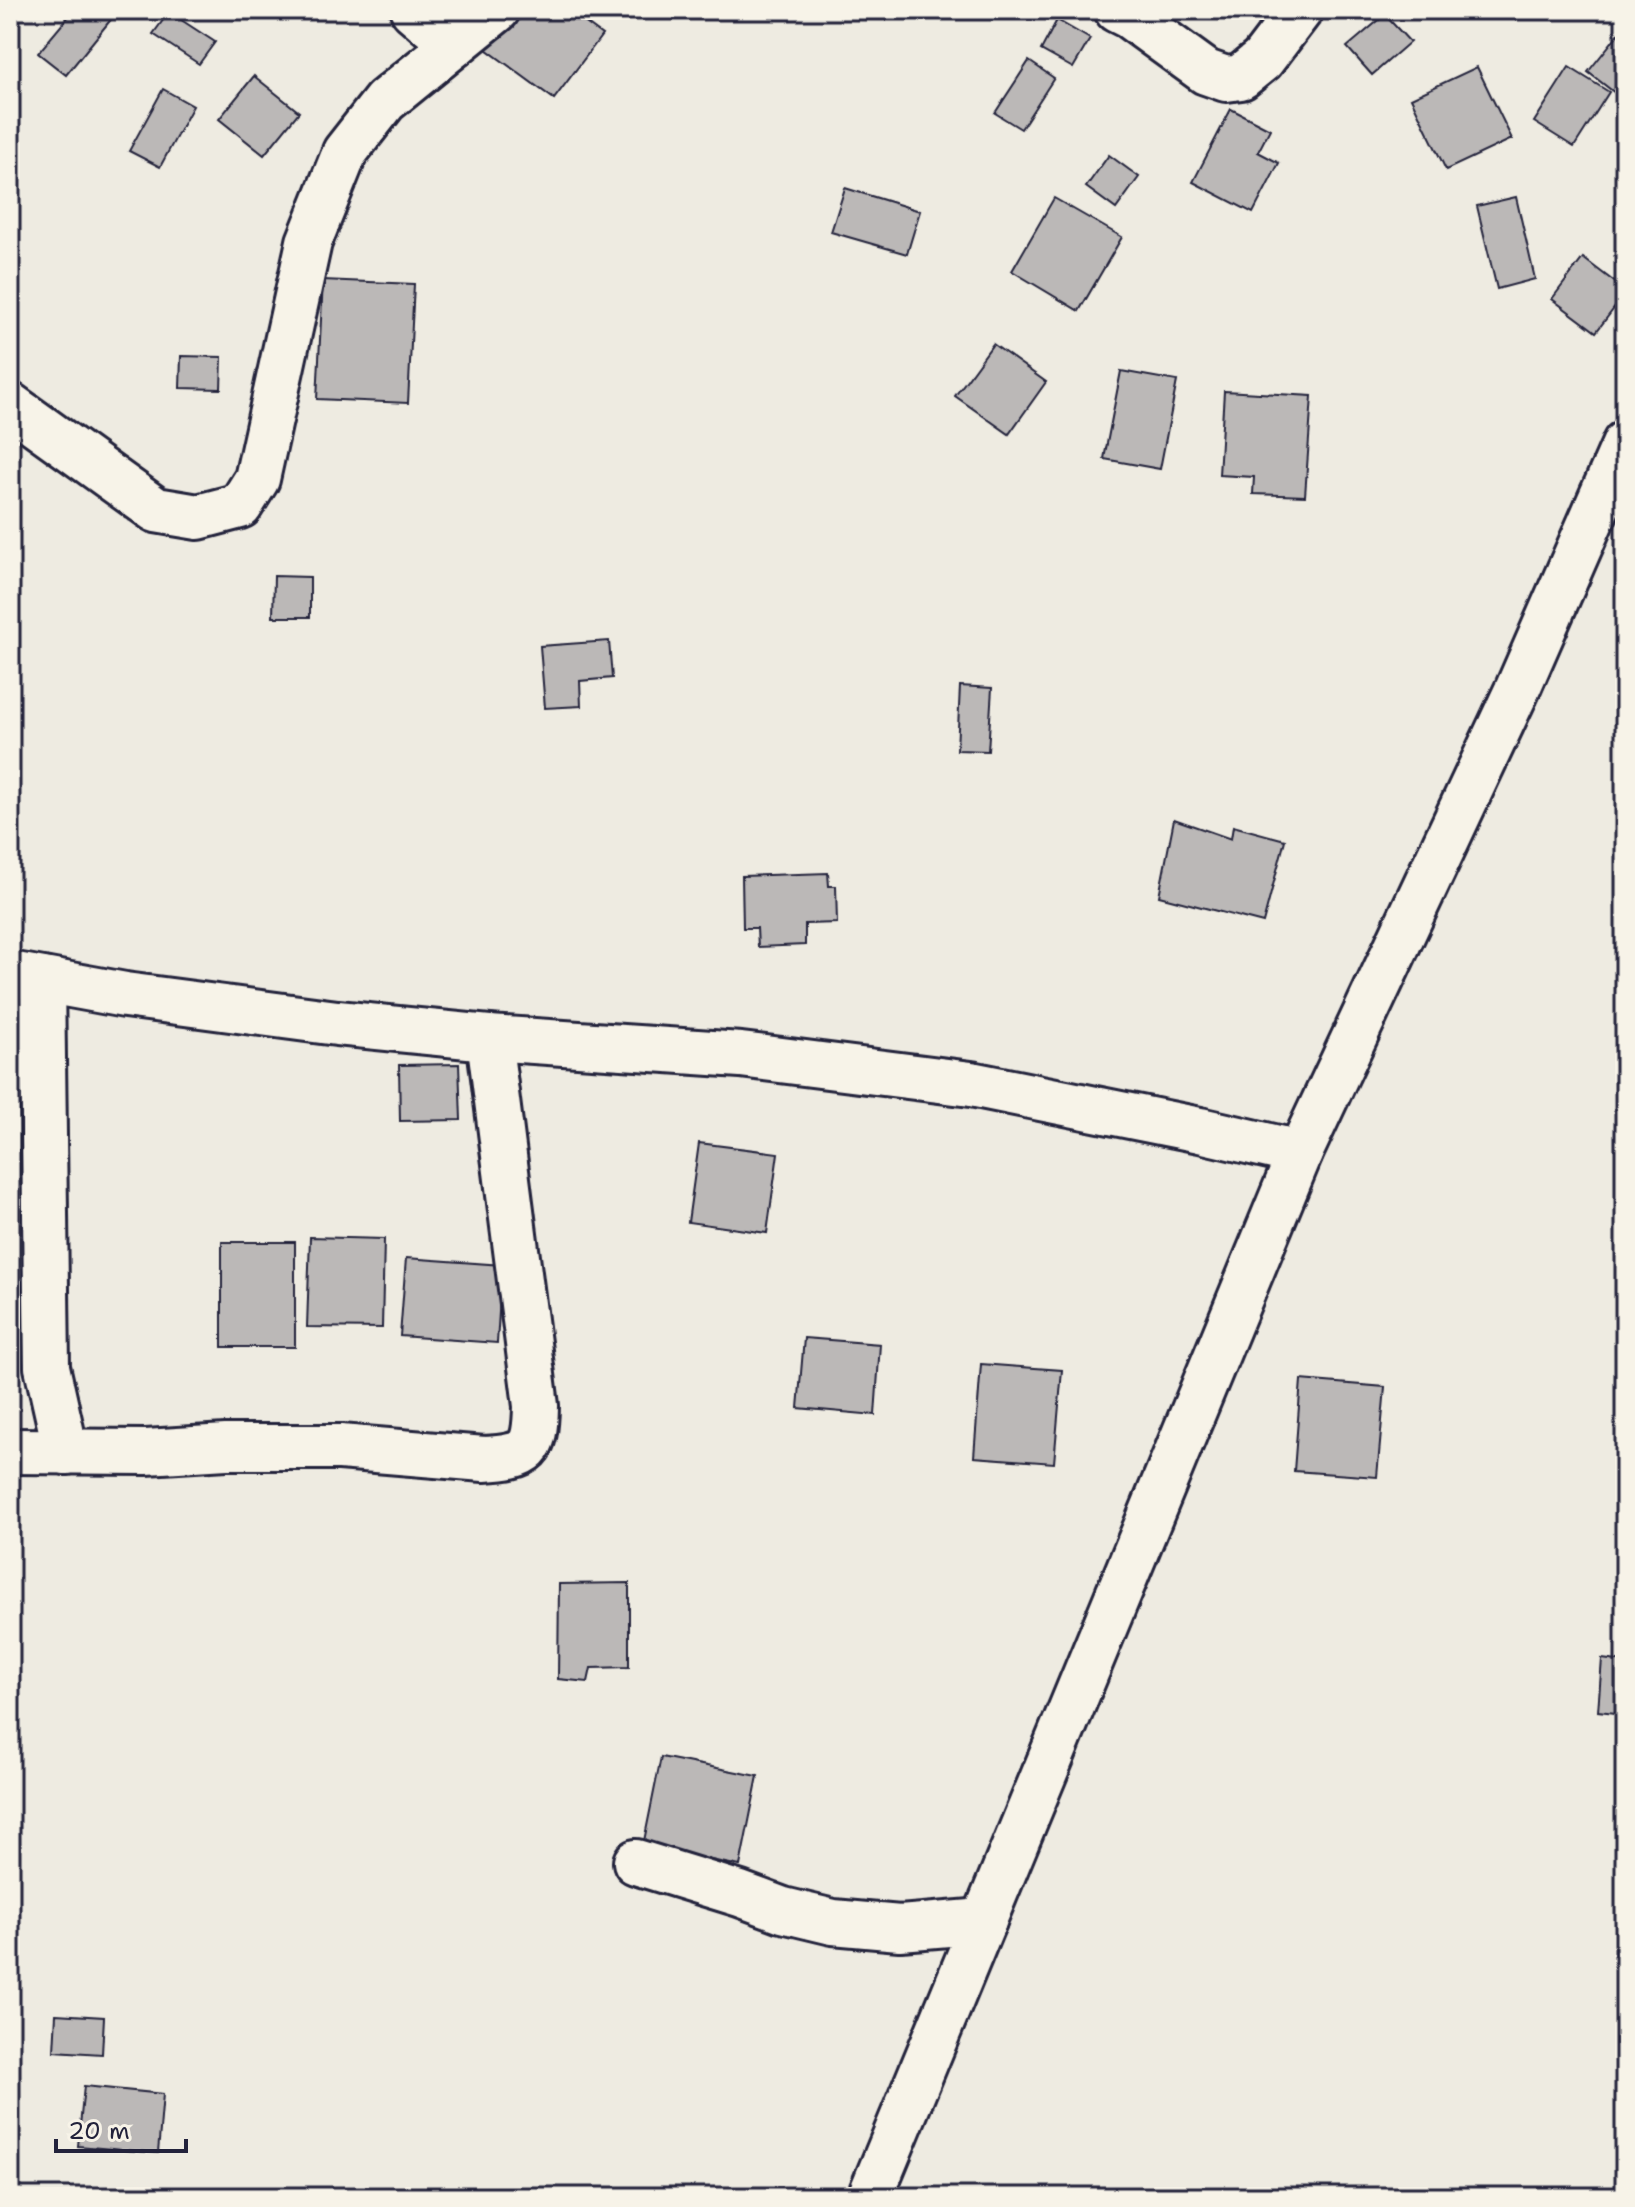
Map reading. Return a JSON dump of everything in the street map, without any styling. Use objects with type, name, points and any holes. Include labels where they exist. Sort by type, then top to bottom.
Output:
[{"type":"street","points":[[413,10],[454,45]]},
{"type":"street","points":[[10,405],[156,510],[198,517],[240,506],[257,479],[309,242],[345,152],[385,101],[497,10]]},
{"type":"street","points":[[1117,10],[1206,72],[1226,79],[1241,77],[1262,60],[1300,10]]},
{"type":"street","points":[[870,2197],[1300,1153],[1518,688],[1625,443]]},
{"type":"street","points":[[66,1452],[47,1367],[26,977],[170,1001],[337,1023],[489,1038],[741,1055],[971,1084],[1300,1153]]},
{"type":"street","points":[[10,1451],[146,1452],[226,1447],[340,1447],[484,1459],[523,1452],[532,1442],[536,1406],[489,1038]]},
{"type":"street","points":[[636,1862],[783,1910],[833,1922],[900,1928],[984,1921]]},
{"type":"building","points":[[74,10],[117,12],[66,75],[38,53]]},
{"type":"building","points":[[505,10],[568,10],[602,35],[554,99],[479,44]]},
{"type":"building","points":[[601,10],[619,10],[611,19]]},
{"type":"building","points":[[169,12],[215,42],[199,64],[153,34]]},
{"type":"building","points":[[1385,15],[1410,42],[1372,75],[1347,47]]},
{"type":"building","points":[[1057,20],[1090,39],[1073,68],[1041,50]]},
{"type":"building","points":[[1623,28],[1625,88],[1619,96],[1588,72]]},
{"type":"building","points":[[1029,61],[1054,78],[1021,129],[995,113]]},
{"type":"building","points":[[1477,67],[1512,139],[1446,170],[1411,98]]},
{"type":"building","points":[[1569,67],[1609,92],[1574,147],[1534,122]]},
{"type":"building","points":[[254,76],[299,112],[264,155],[219,119]]},
{"type":"building","points":[[163,89],[193,106],[160,167],[129,151]]},
{"type":"building","points":[[1231,109],[1270,129],[1258,152],[1279,163],[1253,213],[1193,182]]},
{"type":"building","points":[[1109,155],[1139,177],[1116,209],[1086,187]]},
{"type":"building","points":[[845,188],[920,211],[907,254],[831,232]]},
{"type":"building","points":[[1516,197],[1535,279],[1497,289],[1477,206]]},
{"type":"building","points":[[1054,198],[1122,237],[1079,311],[1012,271]]},
{"type":"building","points":[[1583,258],[1625,290],[1596,332],[1552,299]]},
{"type":"building","points":[[323,280],[414,284],[408,403],[317,399]]},
{"type":"building","points":[[993,344],[1046,382],[1009,434],[955,396]]},
{"type":"building","points":[[181,356],[222,357],[221,389],[180,388]]},
{"type":"building","points":[[1121,371],[1177,381],[1160,469],[1104,459]]},
{"type":"building","points":[[1224,391],[1312,396],[1305,496],[1253,494],[1254,477],[1219,475]]},
{"type":"building","points":[[274,576],[310,577],[310,617],[273,617]]},
{"type":"building","points":[[609,641],[612,678],[580,681],[581,706],[545,708],[540,646]]},
{"type":"building","points":[[960,686],[992,688],[988,751],[957,750]]},
{"type":"building","points":[[1174,819],[1231,839],[1233,826],[1285,840],[1263,923],[1159,896]]},
{"type":"building","points":[[828,873],[829,886],[836,886],[837,923],[805,924],[805,945],[758,947],[757,928],[743,928],[742,876]]},
{"type":"building","points":[[459,1064],[461,1120],[400,1121],[399,1065]]},
{"type":"building","points":[[699,1143],[778,1153],[767,1233],[688,1222]]},
{"type":"building","points":[[310,1237],[384,1239],[382,1328],[307,1327]]},
{"type":"building","points":[[222,1242],[295,1242],[295,1347],[222,1347]]},
{"type":"building","points":[[406,1258],[502,1265],[497,1343],[400,1336]]},
{"type":"building","points":[[804,1338],[880,1344],[875,1415],[798,1408]]},
{"type":"building","points":[[981,1364],[1062,1370],[1054,1463],[974,1457]]},
{"type":"building","points":[[1301,1380],[1385,1387],[1377,1477],[1294,1471]]},
{"type":"building","points":[[629,1583],[629,1667],[591,1668],[588,1682],[558,1679],[559,1584]]},
{"type":"building","points":[[1602,1659],[1625,1662],[1625,1714],[1598,1711]]},
{"type":"building","points":[[661,1757],[758,1776],[740,1866],[643,1846]]},
{"type":"building","points":[[56,2014],[104,2017],[102,2054],[54,2051]]},
{"type":"building","points":[[84,2086],[163,2094],[158,2153],[78,2146]]}]
